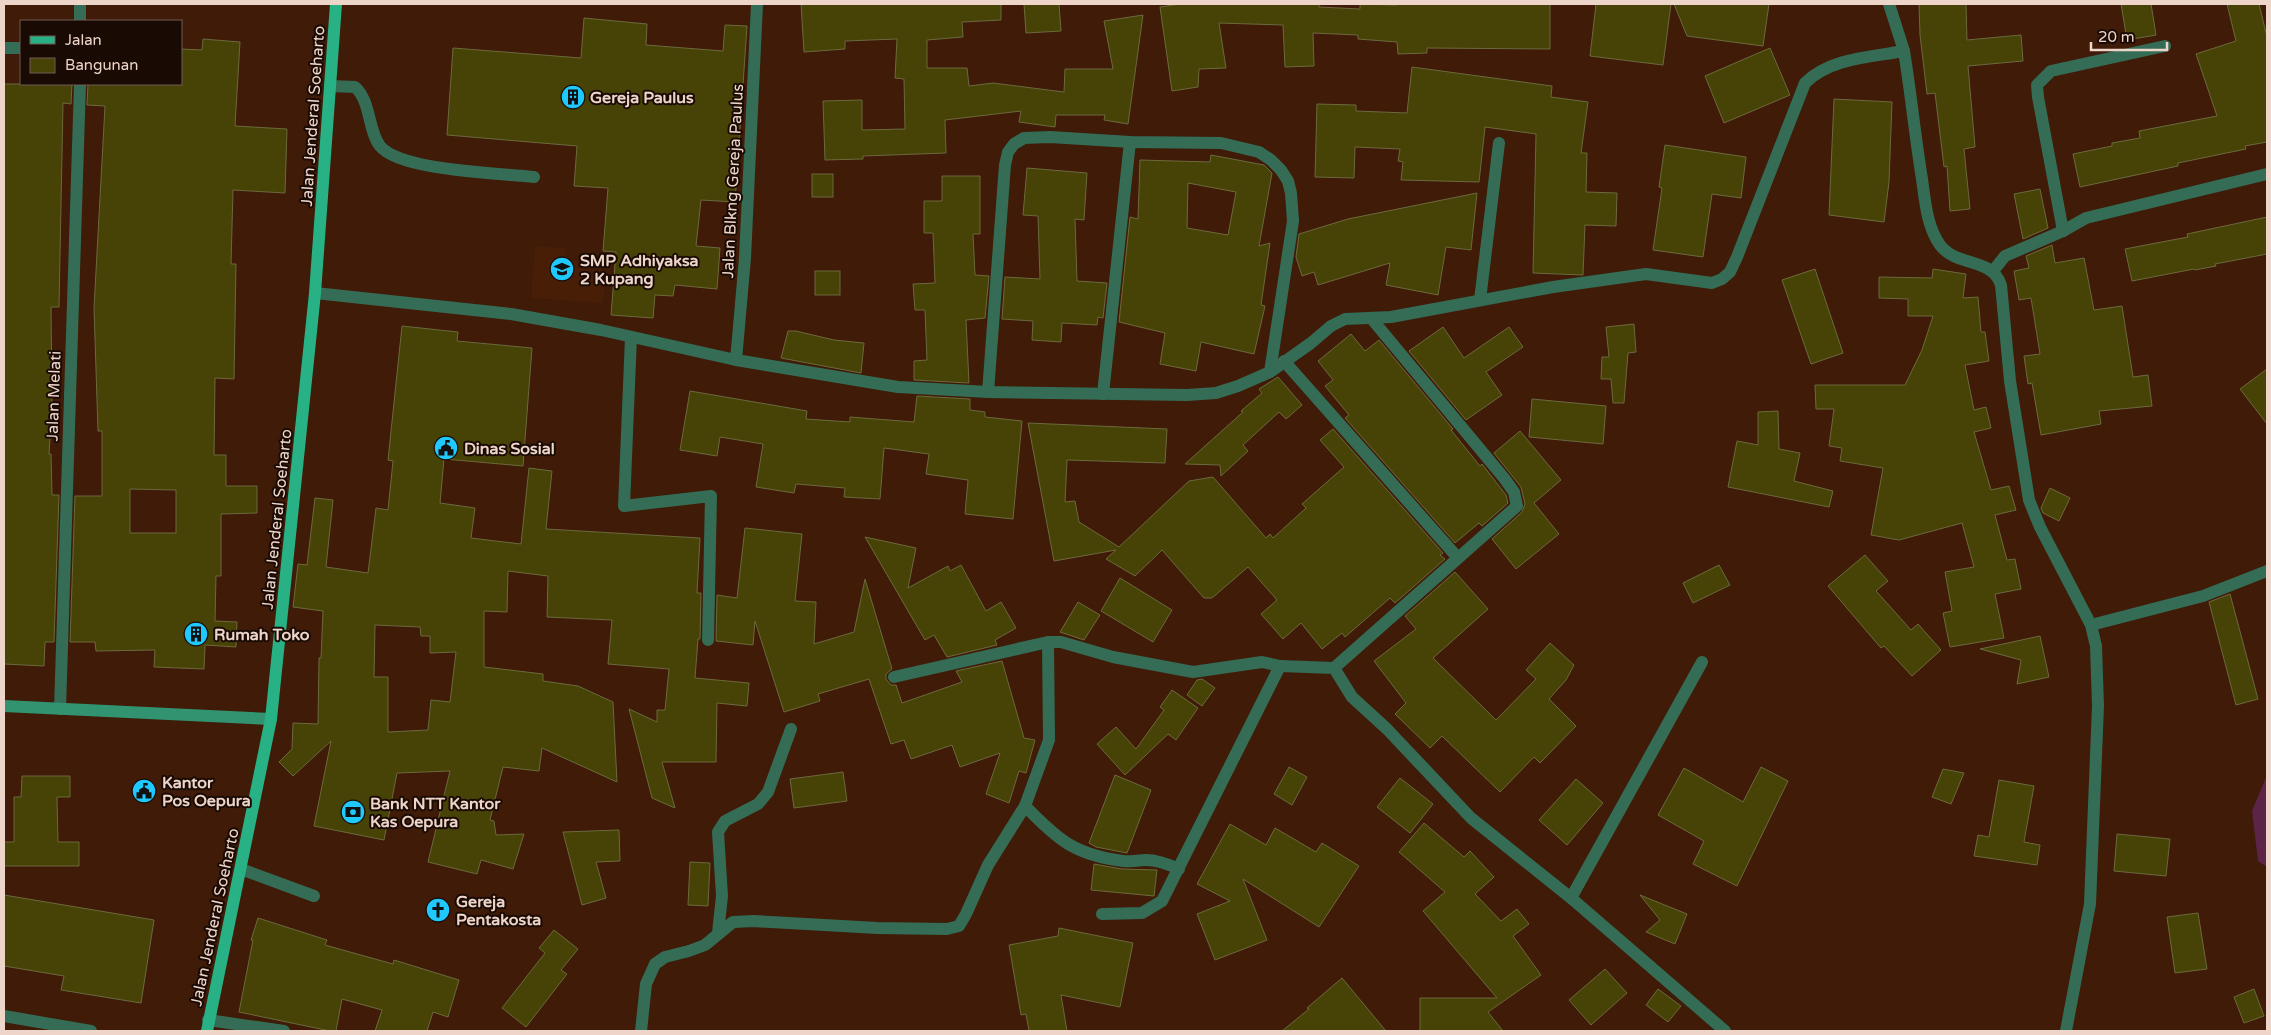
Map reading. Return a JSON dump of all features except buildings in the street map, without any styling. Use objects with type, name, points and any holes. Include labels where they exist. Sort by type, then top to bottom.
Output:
[{"type":"main road","name":"Jalan Jenderal Soeharto","points":[[207,1026],[271,719],[315,293],[336,4]]},
{"type":"street","points":[[80,4],[80,20]]},
{"type":"street","name":"Jalan Blkng Gereja Paulus","points":[[736,360],[745,258],[757,4]]},
{"type":"street","points":[[1889,4],[1904,51],[1927,209],[1935,236],[1942,247],[1950,254],[1993,271],[1999,276],[2002,284],[2010,380],[2029,500],[2040,527],[2091,625],[2096,646],[2098,706],[2090,904],[2066,1031]]},
{"type":"street","points":[[2064,231],[2038,97],[2038,85],[2042,78],[2051,71],[2165,46]]},
{"type":"street","points":[[4,48],[20,48]]},
{"type":"street","points":[[315,293],[511,314],[631,337],[736,360],[898,387],[988,392],[1187,395],[1216,393],[1270,372],[1311,343],[1331,326],[1345,319],[1391,316],[1646,274],[1702,283],[1712,283],[1722,279],[1730,272],[1737,257],[1805,83],[1815,73],[1827,66],[1904,51]]},
{"type":"street","name":"Jalan Melati","points":[[60,709],[80,85]]},
{"type":"street","points":[[330,86],[355,87],[363,94],[380,146],[397,159],[427,166],[534,177]]},
{"type":"street","points":[[988,392],[1005,165],[1008,152],[1014,144],[1024,138],[1050,137],[1130,142],[1221,143],[1259,152],[1271,160],[1281,170],[1288,182],[1293,221],[1270,372]]},
{"type":"street","points":[[1103,394],[1130,142]]},
{"type":"street","points":[[1480,300],[1499,144]]},
{"type":"street","points":[[1993,271],[2005,256],[2064,231],[2086,218],[2267,174]]},
{"type":"street","points":[[894,677],[1048,642],[1061,642],[1114,657],[1193,672],[1262,662],[1280,666],[1334,668],[1517,506],[1514,492],[1371,318]]},
{"type":"street","points":[[631,337],[624,506],[712,496],[708,640]]},
{"type":"street","points":[[1284,361],[1458,558]]},
{"type":"street","points":[[2091,625],[2203,596],[2267,571]]},
{"type":"street","points":[[642,1031],[646,984],[655,964],[665,957],[705,945],[733,922],[753,921],[877,928],[947,929],[959,926],[988,865],[1025,806],[1049,740],[1048,642]]},
{"type":"street","points":[[1571,898],[1702,662]]},
{"type":"street","points":[[1102,914],[1142,913],[1162,901],[1280,666]]},
{"type":"street","points":[[1334,668],[1352,697],[1387,729],[1471,818],[1571,898],[1724,1031]]},
{"type":"street","points":[[4,706],[271,719]]},
{"type":"street","points":[[718,933],[722,896],[718,832],[725,820],[758,804],[768,792],[790,729]]},
{"type":"street","points":[[1025,806],[1052,834],[1082,852],[1124,861],[1147,860],[1165,863],[1179,869]]},
{"type":"street","points":[[241,869],[314,896]]},
{"type":"street","points":[[4,1016],[91,1031]]},
{"type":"street","points":[[207,1026],[284,1031]]},
{"type":"shaded area","name":"SMP Adhiyaksa 2 Kupang","points":[[535,246],[566,248],[565,261],[591,262],[590,275],[605,277],[603,303],[531,298]]},
{"type":"shaded area","points":[[2267,775],[2267,867],[2258,861],[2252,811]]},
{"type":"place","name":"Gereja Paulus","points":[[573,97]]},
{"type":"place","name":"SMP Adhiyaksa 2 Kupang","points":[[562,269]]},
{"type":"place","name":"Dinas Sosial","points":[[446,448]]},
{"type":"place","name":"Rumah Toko","points":[[196,634]]},
{"type":"place","name":"Kantor Pos Oepura","points":[[144,791]]},
{"type":"place","name":"Bank NTT Kantor Kas Oepura","points":[[353,812]]},
{"type":"place","name":"Gereja Pentakosta","points":[[438,910]]}]
